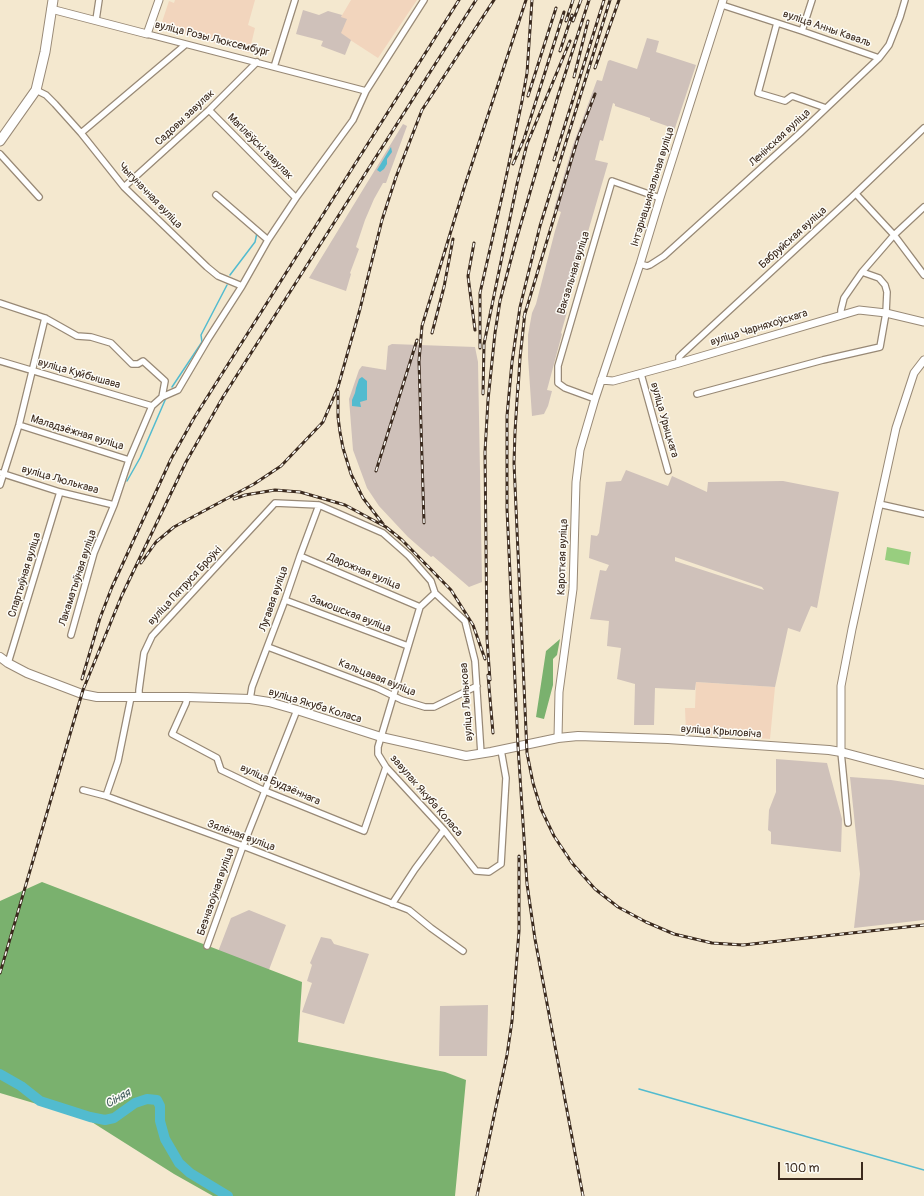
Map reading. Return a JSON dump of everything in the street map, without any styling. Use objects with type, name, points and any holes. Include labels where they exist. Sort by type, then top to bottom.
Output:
[{"type":"main road","points":[[0,141],[36,90],[45,52],[52,5]]},
{"type":"main road","name":"вуліца Якуба Коласа","points":[[0,656],[8,663],[40,679],[82,694],[97,697],[250,699],[269,702],[297,710],[381,737],[455,754],[466,756],[514,747]]},
{"type":"main road","name":"вуліца Крыловіча","points":[[514,747],[558,738],[578,736],[676,740],[840,752],[924,774]]},
{"type":"street","points":[[96,20],[99,0]]},
{"type":"street","points":[[147,34],[159,0]]},
{"type":"street","points":[[274,67],[295,0]]},
{"type":"street","points":[[152,406],[162,398],[178,390],[242,286],[268,240],[296,198],[353,120],[366,91],[424,0]]},
{"type":"street","points":[[802,31],[812,0]]},
{"type":"street","name":"Ленінская вуліца","points":[[640,264],[647,266],[650,265],[664,256],[805,130],[879,58],[889,45],[905,0]]},
{"type":"street","name":"вуліца Анны Каваль","points":[[723,3],[879,58]]},
{"type":"street","name":"Інтэрнацыянальная вуліца","points":[[602,380],[723,3]]},
{"type":"street","name":"вуліца Розы Люксембург","points":[[52,5],[96,20],[185,45],[258,62],[366,91]]},
{"type":"street","points":[[777,23],[758,93],[785,101],[792,96],[826,108]]},
{"type":"street","points":[[82,133],[185,45]]},
{"type":"street","name":"Садовы завулак","points":[[124,187],[209,110],[258,62]]},
{"type":"street","name":"Чыгуначная вуліца","points":[[36,90],[46,95],[82,133],[124,187],[207,267],[218,276],[242,286]]},
{"type":"street","name":"Магілёўскі завулак","points":[[209,110],[296,198]]},
{"type":"street","name":"Бабруйская вуліца","points":[[679,363],[679,357],[682,354],[856,194],[924,128]]},
{"type":"street","points":[[0,154],[39,197]]},
{"type":"street","name":"Вакзальная вуліца","points":[[594,399],[565,388],[558,382],[558,366],[612,181],[660,198]]},
{"type":"street","points":[[856,194],[894,235],[924,275]]},
{"type":"street","points":[[216,195],[268,240]]},
{"type":"street","points":[[841,315],[840,310],[844,298],[862,272],[894,235],[924,207]]},
{"type":"street","points":[[697,394],[823,360],[880,347],[886,313],[887,292],[885,285],[879,278],[862,272]]},
{"type":"street","points":[[0,303],[45,318],[77,336],[91,337],[111,343],[132,364],[138,364],[143,361],[165,381],[162,398]]},
{"type":"street","name":"вуліца Чарняхоўскага","points":[[602,380],[613,381],[641,374],[859,310],[886,313],[924,322]]},
{"type":"street","points":[[0,485],[2,473],[19,425],[45,318]]},
{"type":"street","points":[[848,823],[840,752],[841,686],[852,628],[896,428],[914,373],[924,360]]},
{"type":"street","name":"вуліца Куйбышава","points":[[0,362],[152,406]]},
{"type":"street","name":"вуліца Урыцкага","points":[[641,374],[668,471]]},
{"type":"street","name":"Кароткая вуліца","points":[[558,738],[559,692],[573,589],[577,465],[594,399],[602,380]]},
{"type":"street","name":"Лакаматыўная вуліца","points":[[71,635],[94,553],[114,505],[129,460],[152,406]]},
{"type":"street","name":"Маладзёжная вуліца","points":[[19,425],[129,460]]},
{"type":"street","name":"вуліца Люлькава","points":[[2,473],[60,492],[114,505]]},
{"type":"street","name":"Спартыўная вуліца","points":[[8,663],[60,492]]},
{"type":"street","name":"вуліца Лынькова","points":[[275,503],[319,505],[383,533],[409,556],[431,580],[435,593],[465,621],[475,661],[480,754]]},
{"type":"street","name":"вуліца Пятруся Броўкі","points":[[106,796],[118,761],[135,697],[139,690],[144,653],[152,636],[275,503]]},
{"type":"street","points":[[879,504],[924,514]]},
{"type":"street","name":"Лугавая вуліца","points":[[250,699],[252,687],[319,505]]},
{"type":"street","name":"Дарожная вуліца","points":[[300,556],[420,607]]},
{"type":"street","name":"завулак Якуба Коласа","points":[[435,593],[420,607],[378,747],[378,754],[386,767],[444,830],[476,871],[489,872],[501,864],[506,778],[501,750]]},
{"type":"street","name":"Замошская вуліца","points":[[285,600],[408,646]]},
{"type":"street","name":"Кальцавая вуліца","points":[[268,647],[377,688],[402,700],[425,707],[434,707],[477,686]]},
{"type":"street","name":"вуліца Будзённага","points":[[187,697],[186,704],[172,734],[217,758],[221,770],[265,791],[364,832],[386,767]]},
{"type":"street","name":"Безназоўная вуліца","points":[[207,946],[243,846],[297,710]]},
{"type":"street","name":"Зялёная вуліца","points":[[83,790],[106,796],[243,846],[408,910],[463,951]]},
{"type":"street","points":[[392,904],[415,869],[444,830]]},
{"type":"shaded area","points":[[175,0],[255,0],[248,25],[255,28],[249,53],[163,28],[161,25],[169,1],[174,3]]},
{"type":"shaded area","points":[[351,0],[417,0],[378,58],[341,34],[341,17]]},
{"type":"shaded area","points":[[303,10],[319,15],[328,11],[342,15],[341,17],[347,19],[341,33],[351,40],[345,55],[321,46],[323,41],[296,34]]},
{"type":"shaded area","points":[[647,38],[659,41],[656,52],[696,65],[674,131],[668,129],[667,126],[650,120],[650,118],[615,106],[613,103],[603,141],[600,140],[595,160],[608,163],[565,311],[567,312],[562,334],[547,390],[552,391],[544,414],[532,416],[528,335],[532,313],[536,304],[561,212],[554,209],[573,145],[597,80],[602,81],[608,61],[610,60],[637,69]]},
{"type":"shaded area","points":[[403,124],[407,126],[386,183],[383,183],[365,220],[356,247],[359,249],[350,273],[346,291],[309,278]]},
{"type":"shaded area","points":[[392,344],[475,347],[478,362],[482,582],[469,587],[408,537],[379,506],[367,488],[353,450],[349,399],[359,370],[362,366],[386,370],[388,346]]},
{"type":"shaded area","points":[[626,470],[668,486],[672,476],[707,492],[708,482],[783,481],[839,492],[817,608],[811,606],[800,632],[788,628],[775,687],[696,682],[695,690],[655,688],[654,725],[634,725],[635,684],[617,679],[621,648],[607,646],[609,621],[590,619],[600,570],[606,571],[609,565],[589,558],[591,535],[597,536],[599,533],[606,482],[621,481]],"holes":[[[675,557],[762,587],[764,590],[675,561]]]},
{"type":"shaded area","points":[[696,682],[775,687],[770,739],[686,733],[685,708],[695,708]]},
{"type":"shaded area","points":[[776,759],[827,763],[842,819],[841,852],[771,844],[771,832],[768,830],[769,810],[776,792]]},
{"type":"shaded area","points":[[850,777],[891,780],[924,785],[924,920],[854,928],[860,874]]},
{"type":"shaded area","points":[[249,910],[286,925],[267,975],[216,957],[231,918]]},
{"type":"shaded area","points":[[321,937],[331,939],[334,944],[369,954],[344,1024],[302,1012],[312,983],[307,981],[312,965],[310,963]]},
{"type":"shaded area","points":[[488,1005],[487,1056],[439,1056],[440,1006]]},
{"type":"green space","points":[[887,547],[911,552],[909,565],[885,560]]},
{"type":"green space","points":[[560,639],[557,655],[553,659],[553,685],[544,719],[536,717],[546,651]]},
{"type":"green space","points":[[42,882],[302,982],[298,1042],[445,1072],[466,1080],[455,1196],[213,1196],[174,1174],[87,1119],[0,1093],[0,901]]},
{"type":"water","points":[[391,147],[392,152],[387,159],[387,164],[380,172],[377,170]]},
{"type":"water","points":[[362,377],[367,381],[367,400],[360,402],[361,407],[352,406],[352,400],[359,379]]},
{"type":"waterway","points":[[230,275],[255,242],[257,233]]},
{"type":"waterway","points":[[172,387],[202,342],[201,335],[227,285]]},
{"type":"waterway","points":[[127,481],[140,458],[166,398]]},
{"type":"waterway","name":"Сіняя","points":[[0,1074],[21,1086],[40,1101],[90,1117],[105,1120],[114,1118],[135,1103],[147,1099],[157,1100],[160,1106],[160,1121],[165,1139],[179,1163],[190,1173],[228,1196]]},
{"type":"waterway","points":[[639,1089],[924,1170]]},
{"type":"railway","points":[[82,679],[100,618],[112,587],[171,459],[194,418],[459,0]]},
{"type":"railway","points":[[0,973],[83,690],[122,595],[186,462],[223,397],[476,0]]},
{"type":"railway","points":[[141,563],[156,542],[174,527],[254,484],[281,466],[323,422],[338,387],[360,309],[382,220],[396,177],[422,110],[494,0]]},
{"type":"railway","points":[[424,523],[419,361],[422,326],[465,185],[526,0]]},
{"type":"railway","points":[[480,348],[480,293],[503,192],[527,73],[532,0]]},
{"type":"railway","points":[[566,21],[573,0]]},
{"type":"railway","points":[[573,21],[581,0]]},
{"type":"railway","points":[[490,680],[487,639],[485,452],[488,400],[495,333],[500,301],[515,244],[558,96],[589,0]]},
{"type":"railway","points":[[554,160],[604,0]]},
{"type":"railway","points":[[583,1196],[535,939],[527,884],[518,746],[507,509],[507,416],[512,362],[520,307],[540,226],[610,0]]},
{"type":"railway","points":[[595,68],[619,0]]},
{"type":"railway","points":[[528,96],[556,8]]},
{"type":"railway","points":[[513,164],[524,139],[564,12]]},
{"type":"railway","points":[[560,51],[572,15]]},
{"type":"railway","points":[[574,77],[588,21]]},
{"type":"railway","points":[[483,394],[484,344],[517,184],[527,144],[570,41]]},
{"type":"railway","points":[[524,317],[578,138],[595,94]]},
{"type":"railway","points":[[432,333],[444,287],[453,239]]},
{"type":"railway","points":[[474,243],[468,276],[475,330]]},
{"type":"railway","points":[[518,390],[525,312]]},
{"type":"railway","points":[[376,471],[417,340]]},
{"type":"railway","points":[[518,384],[514,463],[527,753],[533,783],[541,809],[554,836],[572,863],[595,889],[618,907],[646,922],[674,934],[712,943],[743,945],[924,925]]},
{"type":"railway","points":[[338,391],[338,417],[340,432],[351,474],[363,498],[383,524]]},
{"type":"railway","points":[[234,499],[245,495],[275,490],[300,492],[345,505],[386,527],[402,540],[451,590],[473,625],[485,659]]},
{"type":"railway","points":[[488,675],[493,733]]},
{"type":"railway","points":[[477,1196],[507,1055],[512,1021],[519,931],[519,856]]}]
